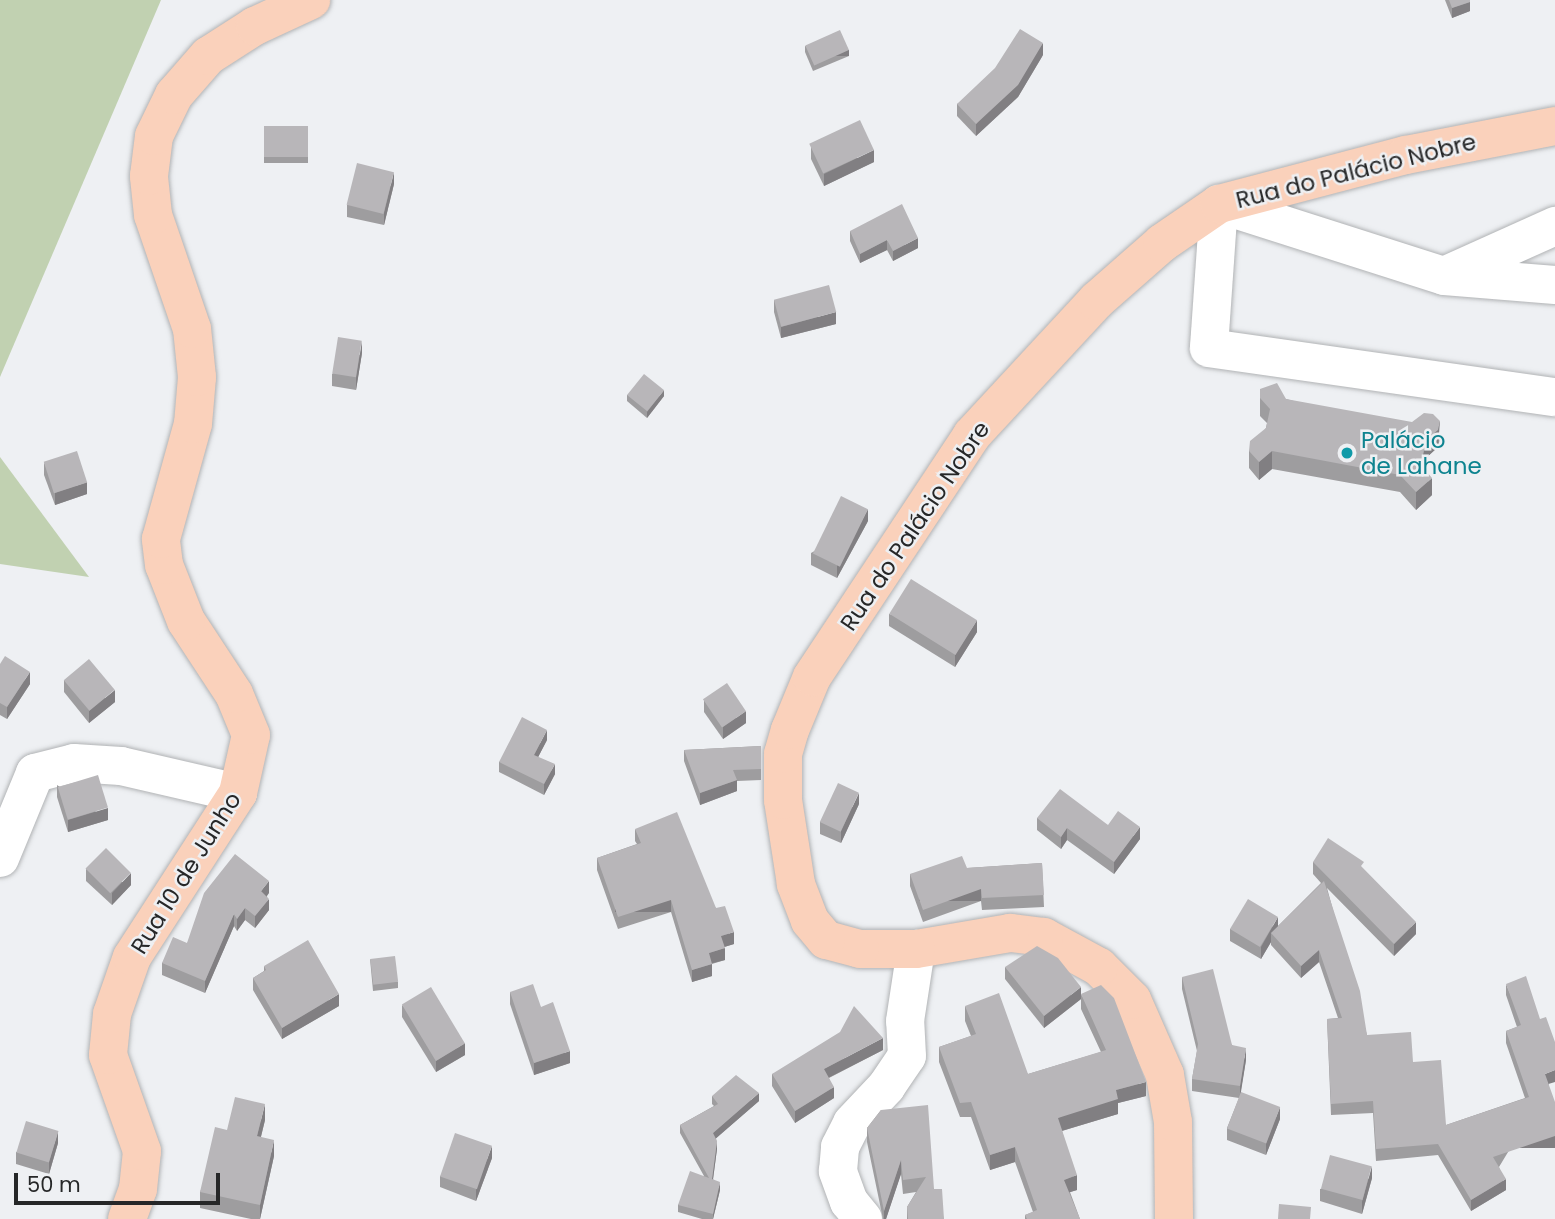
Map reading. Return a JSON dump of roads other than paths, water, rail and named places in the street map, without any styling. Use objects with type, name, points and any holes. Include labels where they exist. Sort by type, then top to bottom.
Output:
[{"type":"main road","name":"Rua 10 de Junho","points":[[127,1219],[138,1189],[142,1151],[108,1055],[112,1014],[132,957],[238,793],[248,756],[248,724],[186,621],[170,589],[161,539],[193,424],[197,377],[192,329],[153,215],[149,176],[154,136],[174,95],[208,56],[255,26],[311,0]]},
{"type":"main road","name":"Rua do Palácio Nobre","points":[[1174,1219],[1173,1122],[1165,1075],[1132,1000],[1099,967],[1044,937],[1010,933],[916,949],[860,949],[826,940],[810,921],[796,884],[781,777],[790,730],[812,677],[972,435],[1096,301],[1162,243],[1219,204],[1406,155],[1555,126]]},
{"type":"street","points":[[1555,285],[1444,276],[1219,204],[1209,348],[1555,397]]},
{"type":"street","points":[[1444,276],[1555,226]]},
{"type":"street","points":[[0,858],[35,773],[74,763],[121,766],[238,793]]},
{"type":"street","points":[[863,1219],[849,1202],[838,1171],[841,1147],[852,1123],[886,1087],[907,1056],[906,1007],[916,949]]},
{"type":"place","name":"Palácio de Lahane","points":[[1347,453]]}]
